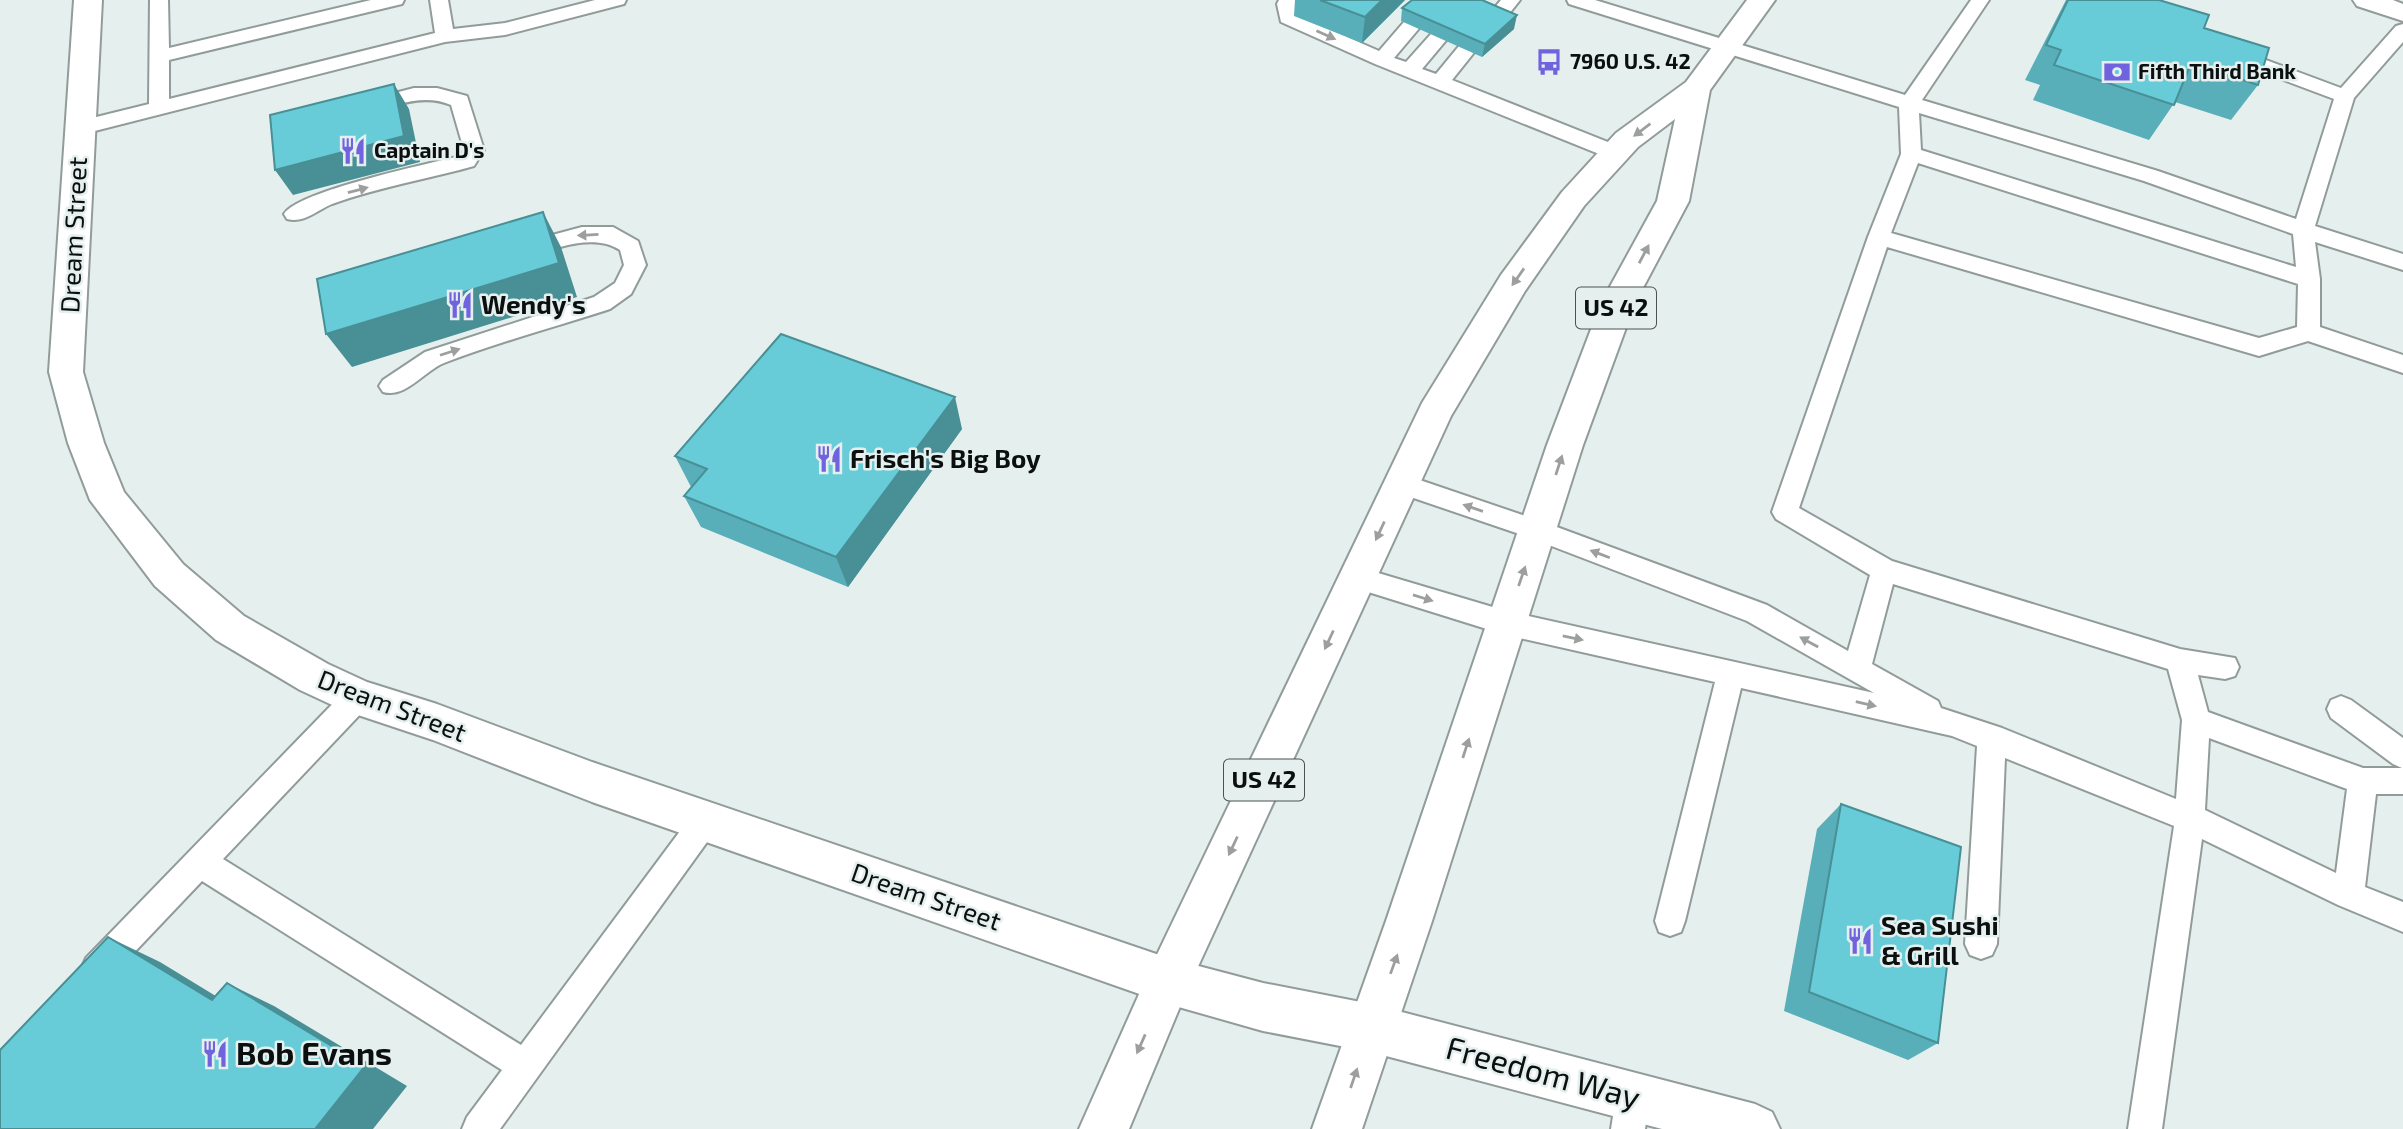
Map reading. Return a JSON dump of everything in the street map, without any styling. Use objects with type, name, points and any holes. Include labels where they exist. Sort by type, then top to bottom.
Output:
[{"type":"main road","name":"Dream Street","points":[[88,0],[66,372],[86,443],[109,500],[169,575],[230,628],[314,677],[358,697],[705,821],[1168,981],[1263,1007],[1371,1028]]},
{"type":"main road","name":"US 42","points":[[1104,1129],[1168,981],[1436,413],[1513,283],[1573,199],[1627,141],[1696,89],[1761,0]]},
{"type":"main road","points":[[2367,0],[2403,10]]},
{"type":"main road","name":"US 42","points":[[1337,1129],[1409,921],[1565,445],[1618,303],[1673,201],[1696,89]]},
{"type":"main road","name":"Freedom Way","points":[[1371,1028],[1630,1113],[1755,1129]]},
{"type":"lane","points":[[159,0],[159,108]]},
{"type":"lane","points":[[159,56],[394,0]]},
{"type":"lane","points":[[439,0],[445,36]]},
{"type":"lane","points":[[79,128],[445,36],[505,29],[617,0]]},
{"type":"lane","points":[[1291,0],[1286,4],[1289,18],[1382,60],[1616,153]]},
{"type":"lane","points":[[1494,20],[1511,0]]},
{"type":"lane","points":[[1576,0],[2151,176],[2403,262]]},
{"type":"lane","points":[[1980,0],[1909,104],[1911,155],[1879,237],[1785,512],[1884,570],[2180,661],[2225,667]]},
{"type":"lane","points":[[2394,0],[2403,10]]},
{"type":"lane","points":[[1382,60],[1411,26]]},
{"type":"lane","points":[[2308,332],[2309,279],[2303,230],[2345,96],[2403,30]]},
{"type":"lane","points":[[1409,71],[1438,38]]},
{"type":"lane","points":[[2216,48],[2345,96]]},
{"type":"lane","points":[[1439,83],[1466,50]]},
{"type":"lane","points":[[295,214],[324,199],[467,161],[474,150],[460,101],[444,93],[418,93],[343,113]]},
{"type":"lane","points":[[1911,155],[2309,279]]},
{"type":"lane","points":[[391,386],[433,358],[602,303],[623,288],[635,265],[630,246],[613,235],[582,235],[499,256]]},
{"type":"lane","points":[[1879,237],[2259,347],[2308,332],[2403,364]]},
{"type":"lane","points":[[1402,484],[1537,530],[1757,613],[1954,724]]},
{"type":"lane","points":[[1857,669],[1884,570]]},
{"type":"lane","points":[[1357,578],[1506,623],[1954,724],[2190,818],[2349,895],[2403,917]]},
{"type":"lane","points":[[2145,1129],[2190,818],[2196,720],[2180,661]]},
{"type":"lane","points":[[1670,921],[1731,673]]},
{"type":"lane","points":[[75,992],[358,697]]},
{"type":"lane","points":[[2341,709],[2403,755]]},
{"type":"lane","points":[[2196,720],[2363,781],[2403,780]]},
{"type":"lane","points":[[1981,944],[1992,737]]},
{"type":"lane","points":[[2349,895],[2363,781]]},
{"type":"lane","points":[[479,1129],[705,821]]},
{"type":"lane","points":[[200,862],[525,1066]]},
{"type":"building","points":[[1320,0],[1382,0],[1365,17]]},
{"type":"building","points":[[1412,0],[1482,0],[1517,15],[1485,44],[1402,8]]},
{"type":"building","points":[[2068,0],[2159,0],[2209,15],[2204,28],[2269,48],[2258,85],[2191,63],[2174,105],[2054,65],[2061,50],[2046,45]]},
{"type":"building","points":[[394,84],[404,136],[275,170],[270,115]]},
{"type":"building","points":[[543,212],[559,263],[326,334],[317,279]]},
{"type":"building","name":"Frisch's Big Boy","points":[[781,334],[955,397],[836,557],[684,496],[707,469],[675,456]]},
{"type":"building","name":"Sea Sushi & Grill","points":[[1841,804],[1961,847],[1938,1043],[1809,992]]},
{"type":"building","name":"Bob Evans","points":[[108,937],[212,1000],[227,983],[365,1066],[315,1129],[0,1129],[0,1050]]},
{"type":"place","name":"7960 U.S. 42","points":[[1549,62]]},
{"type":"place","name":"Fifth Third Bank","points":[[2117,72]]},
{"type":"place","name":"Captain D's","points":[[353,151]]},
{"type":"place","name":"Wendy's","points":[[460,305]]},
{"type":"place","name":"Frisch's Big Boy","points":[[829,459]]},
{"type":"place","name":"Sea Sushi & Grill","points":[[1860,941]]},
{"type":"place","name":"Bob Evans","points":[[215,1054]]}]
